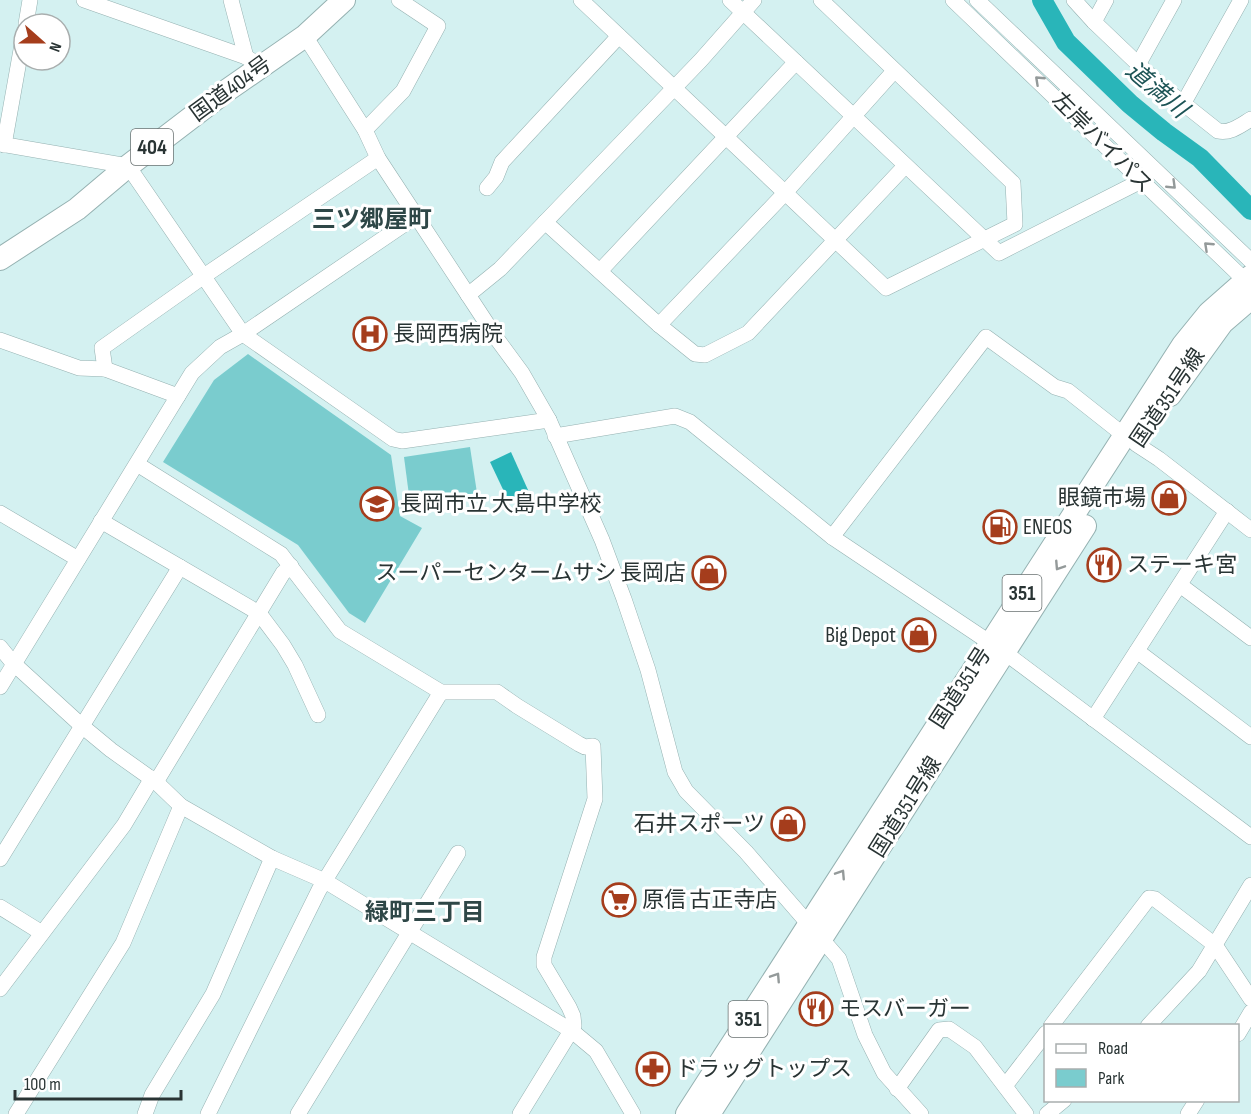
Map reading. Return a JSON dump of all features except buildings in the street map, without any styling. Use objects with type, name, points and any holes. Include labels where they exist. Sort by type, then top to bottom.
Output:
[{"type":"highway","name":"国道404号","points":[[0,259],[76,208],[254,62],[304,36],[337,4]]},
{"type":"highway","name":"国道351号","points":[[687,1114],[816,932],[1130,440],[1196,327],[1250,280]]},
{"type":"highway","name":"351","points":[[709,1114],[816,932]]},
{"type":"street","points":[[84,0],[254,62]]},
{"type":"street","points":[[231,0],[254,62]]},
{"type":"street","points":[[365,130],[403,91],[438,26],[399,0]]},
{"type":"street","points":[[581,0],[886,288],[1015,224],[1013,183],[821,0]]},
{"type":"street","points":[[730,0],[999,253],[1135,184]]},
{"type":"street","points":[[468,295],[486,282],[545,222],[754,0]]},
{"type":"street","name":"左岸バイパス","points":[[953,0],[1053,94],[1140,181],[1250,280]]},
{"type":"street","name":"左岸バイパス","points":[[977,0],[1250,280]]},
{"type":"street","points":[[1074,0],[1094,22],[1183,104],[1218,131],[1225,133],[1251,119]]},
{"type":"street","points":[[1094,22],[1106,0]]},
{"type":"street","points":[[1139,63],[1174,0]]},
{"type":"street","points":[[1183,104],[1241,0]]},
{"type":"street","points":[[304,36],[365,130],[378,158],[415,217],[522,373],[549,420],[597,529],[624,599],[648,670],[675,772],[686,791],[746,852],[816,932],[843,967],[865,1035],[884,1073],[921,1114]]},
{"type":"street","points":[[487,188],[496,177],[502,162],[619,36]]},
{"type":"street","points":[[600,271],[796,62]]},
{"type":"street","points":[[659,325],[784,194],[894,71]]},
{"type":"street","points":[[16,72],[2,145],[128,166],[243,334],[393,439],[402,441],[549,420]]},
{"type":"street","points":[[105,369],[102,348],[378,158]]},
{"type":"street","points":[[545,222],[659,325],[695,354],[705,355],[748,333],[905,166]]},
{"type":"street","points":[[0,687],[192,373],[220,347],[243,334],[415,217]]},
{"type":"street","points":[[832,537],[986,337],[1054,387],[1068,391],[1251,530]]},
{"type":"street","points":[[0,340],[79,368],[105,369],[178,396]]},
{"type":"street","points":[[555,436],[675,416],[690,422],[832,537],[997,647],[1251,837]]},
{"type":"street","points":[[137,464],[281,554],[340,631],[441,692],[497,692],[579,744],[585,747],[593,746],[595,799],[544,957],[544,965],[573,1016],[574,1026],[520,1114]]},
{"type":"street","points":[[1093,719],[1227,511]]},
{"type":"street","points":[[0,513],[78,559]]},
{"type":"street","points":[[101,521],[259,613],[295,665],[318,715]]},
{"type":"street","points":[[0,989],[124,825],[283,573],[291,566]]},
{"type":"street","points":[[0,859],[180,567]]},
{"type":"street","points":[[1179,585],[1251,638]]},
{"type":"street","points":[[0,647],[13,663],[82,726],[111,750],[154,780],[182,806],[272,858],[324,881],[572,1031],[596,1051],[633,1114]]},
{"type":"street","points":[[1137,651],[1251,737]]},
{"type":"street","points":[[208,1114],[324,881],[441,692]]},
{"type":"street","points":[[16,1114],[123,943],[182,806]]},
{"type":"street","points":[[298,1114],[458,853]]},
{"type":"street","points":[[145,1114],[152,1095],[213,994],[272,858]]},
{"type":"street","points":[[1150,1024],[1199,971],[1251,885]]},
{"type":"street","points":[[1053,1024],[1149,898],[1155,899],[1215,945],[1251,999]]},
{"type":"street","points":[[0,907],[42,933]]},
{"type":"street","points":[[1239,1032],[1251,1012]]},
{"type":"street","points":[[897,1089],[939,1030],[949,1029],[975,1047],[1026,1114]]},
{"type":"street","points":[[1005,1086],[1044,1036]]},
{"type":"street","points":[[1047,1114],[1063,1102]]},
{"type":"green space","points":[[248,354],[391,455],[400,516],[422,528],[365,623],[349,613],[298,545],[163,462],[214,380]]},
{"type":"green space","points":[[470,447],[477,493],[410,503],[404,457]]},
{"type":"shaded area","points":[[511,452],[528,490],[508,500],[490,462]]},
{"type":"waterway","name":"道満川","points":[[1042,0],[1066,42],[1130,104],[1200,158],[1251,210]]},
{"type":"place","name":"長岡西病院","points":[[370,334]]},
{"type":"place","name":"眼鏡市場","points":[[1169,498]]},
{"type":"place","name":"長岡市立 大島中学校","points":[[377,504]]},
{"type":"place","name":"ENEOS","points":[[1000,527]]},
{"type":"place","name":"ステーキ宮","points":[[1104,565]]},
{"type":"place","name":"スーパーセンタームサシ 長岡店","points":[[709,573]]},
{"type":"place","name":"Big Depot","points":[[919,635]]},
{"type":"place","name":"石井スポーツ","points":[[788,824]]},
{"type":"place","name":"原信 古正寺店","points":[[619,900]]},
{"type":"place","name":"モスバーガー","points":[[816,1009]]},
{"type":"place","name":"ドラッグトップス","points":[[653,1069]]},
{"type":"district","name":"三ツ郷屋町","points":[[372,219]]},
{"type":"district","name":"緑町三丁目","points":[[425,912]]}]
